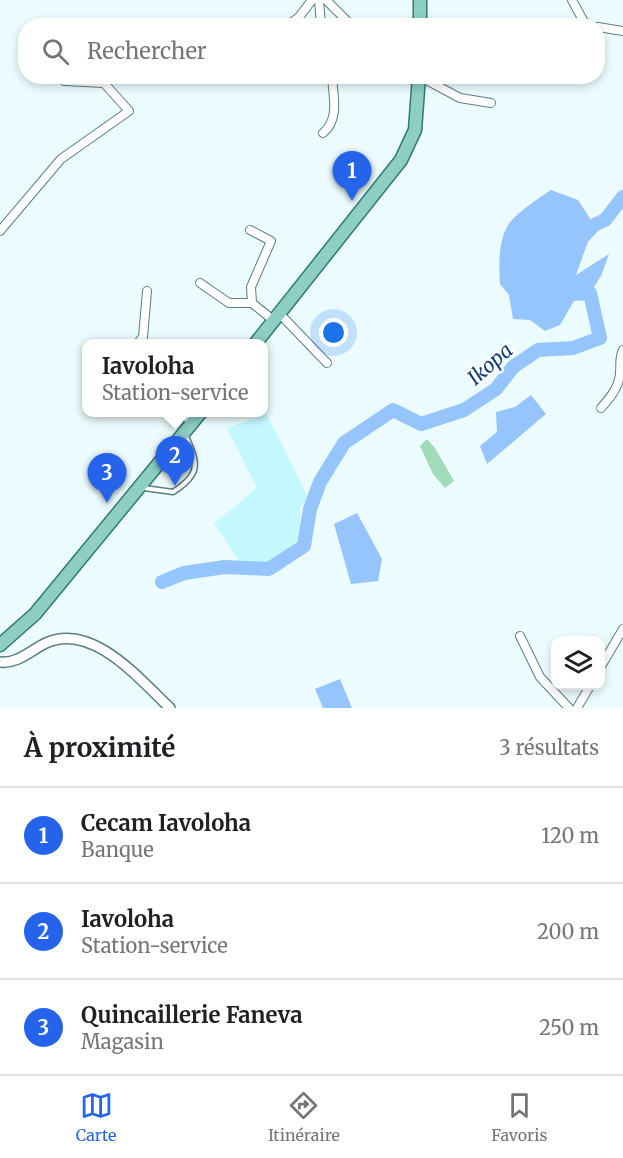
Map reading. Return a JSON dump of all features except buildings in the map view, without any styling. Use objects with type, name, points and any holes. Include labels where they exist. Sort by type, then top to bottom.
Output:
[{"type":"main road","points":[[420,0],[420,18]]},
{"type":"main road","points":[[259,339],[401,160],[415,130],[418,84]]},
{"type":"main road","points":[[0,645],[35,614],[197,417]]},
{"type":"street","points":[[298,18],[312,0]]},
{"type":"street","points":[[319,0],[320,18]]},
{"type":"street","points":[[326,0],[344,18]]},
{"type":"street","points":[[572,0],[582,18]]},
{"type":"street","points":[[605,28],[623,31]]},
{"type":"street","points":[[0,231],[62,159],[129,111],[104,84]]},
{"type":"street","points":[[323,133],[329,128],[335,115],[333,84]]},
{"type":"street","points":[[434,84],[460,98],[491,104]]},
{"type":"street","points":[[250,230],[271,241],[251,287],[252,303]]},
{"type":"street","points":[[200,283],[228,303],[252,303],[276,317],[327,363]]},
{"type":"street","points":[[141,339],[147,291]]},
{"type":"street","points":[[601,408],[610,398],[619,380],[623,350]]},
{"type":"street","points":[[183,417],[189,428]]},
{"type":"street","points":[[605,660],[623,629]]},
{"type":"street","points":[[520,636],[540,677],[569,708]]},
{"type":"street","points":[[0,662],[7,663],[16,660],[57,639],[79,640],[106,650],[170,708]]},
{"type":"street","points":[[578,708],[588,690]]},
{"type":"lane","points":[[140,488],[173,492],[192,477],[196,467],[189,428]]},
{"type":"shaded area","points":[[268,416],[308,498],[300,507],[301,539],[269,563],[241,563],[214,524],[257,488],[227,428]]},
{"type":"green space","points":[[427,439],[435,448],[454,481],[445,488],[433,474],[420,446]]},
{"type":"water","points":[[551,190],[578,200],[594,225],[576,275],[609,254],[601,276],[590,293],[575,299],[560,325],[545,331],[530,320],[513,319],[509,295],[500,284],[499,263],[502,241],[510,222]]},
{"type":"water","points":[[531,395],[546,414],[487,464],[480,446],[497,432],[496,412],[515,407]]},
{"type":"water","points":[[357,513],[382,559],[378,581],[351,584],[334,524]]},
{"type":"water","points":[[340,679],[352,708],[323,708],[315,689]]},
{"type":"waterway","name":"Ikopa","points":[[583,237],[594,225],[605,220],[623,197]]},
{"type":"waterway","name":"Ikopa","points":[[162,582],[184,573],[225,567],[269,569],[304,546],[310,509],[320,482],[344,443],[393,410],[421,424],[464,410],[496,389],[513,367],[538,350],[573,348],[600,338],[590,293],[572,294]]},
{"type":"place","name":"Cecam Iavoloha","points":[[352,201]]},
{"type":"place","name":"Iavoloha","points":[[175,486]]},
{"type":"place","name":"Quincaillerie Faneva","points":[[107,503]]}]
